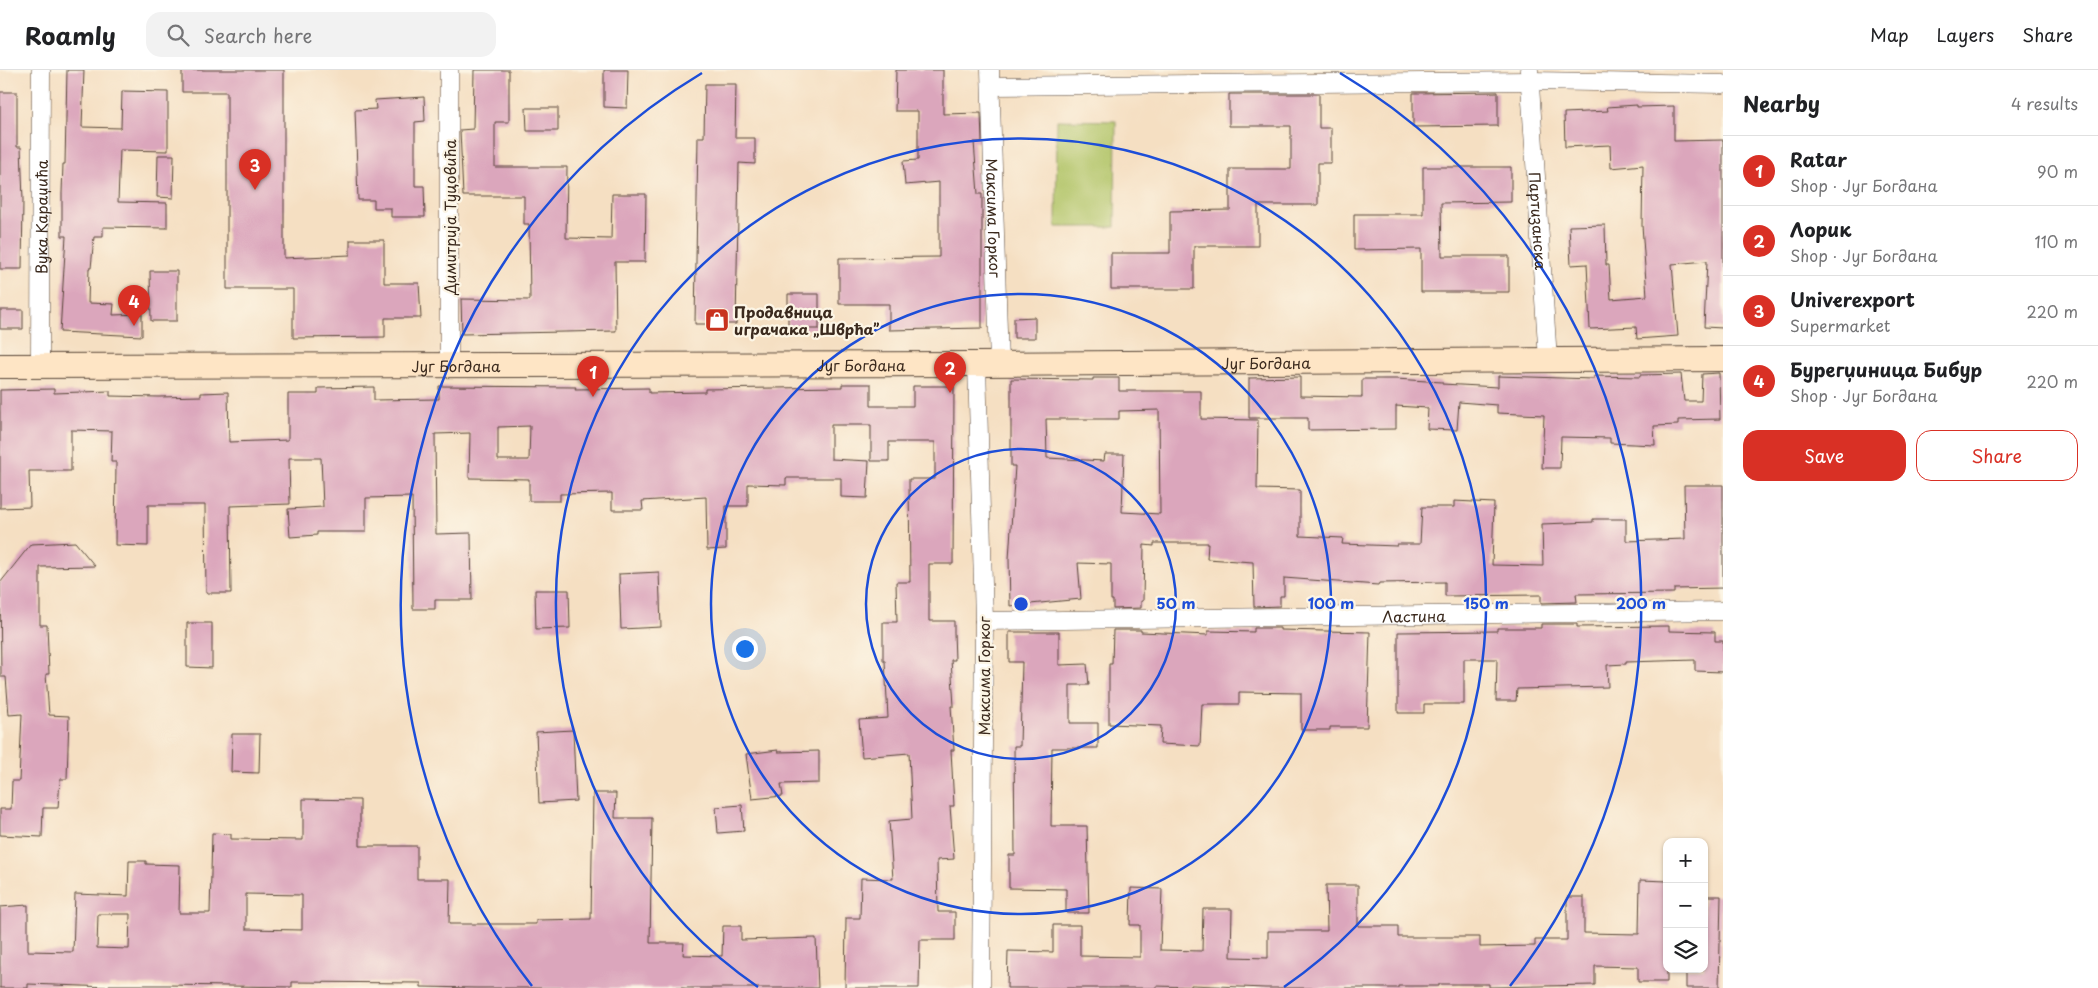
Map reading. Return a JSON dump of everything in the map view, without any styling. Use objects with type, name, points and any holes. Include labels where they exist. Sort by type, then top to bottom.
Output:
[{"type":"street","name":"Вука Караџића","points":[[40,365],[41,70]]},
{"type":"street","name":"Димитрија Туцовића","points":[[449,70],[449,365]]},
{"type":"street","points":[[990,78],[1529,75],[1723,84]]},
{"type":"street","name":"Партизанска","points":[[1529,75],[1548,360]]},
{"type":"street","name":"Максима Горког","points":[[981,988],[990,78]]},
{"type":"street","name":"Југ Богдана","points":[[0,366],[988,364],[1723,359]]},
{"type":"street","name":"Ластина","points":[[984,621],[1723,612]]},
{"type":"green space","points":[[1057,120],[1116,121],[1115,227],[1056,227]]},
{"type":"building","points":[[67,70],[84,70],[82,127],[121,128],[122,91],[168,92],[168,151],[120,150],[118,202],[167,203],[167,228],[103,227],[103,237],[94,237],[91,268],[89,268],[88,303],[114,304],[113,315],[142,314],[142,336],[60,332],[66,236],[62,236],[62,193],[63,164],[65,164]]},
{"type":"building","points":[[182,70],[284,70],[284,258],[350,255],[350,240],[384,240],[384,283],[419,283],[421,318],[385,318],[385,337],[293,338],[293,289],[227,289],[227,92],[182,92]]},
{"type":"building","points":[[474,70],[509,70],[509,122],[495,122],[495,167],[567,167],[566,238],[611,239],[612,194],[646,194],[645,262],[615,262],[616,331],[462,334],[461,299],[530,300],[529,224],[524,224],[524,196],[463,196],[460,130],[473,129]]},
{"type":"building","points":[[604,70],[628,70],[627,108],[604,107]]},
{"type":"building","points":[[896,70],[943,70],[943,114],[981,113],[982,142],[974,142],[978,194],[982,194],[982,328],[889,330],[889,304],[839,304],[839,258],[939,257],[939,182],[905,185],[903,161],[918,160],[918,111],[895,111]]},
{"type":"building","points":[[705,84],[736,84],[735,138],[755,138],[755,164],[739,163],[736,324],[695,324],[698,137],[704,137]]},
{"type":"building","points":[[0,92],[17,92],[17,147],[21,147],[23,200],[22,269],[0,269]]},
{"type":"building","points":[[1498,92],[1498,126],[1413,127],[1413,93]]},
{"type":"building","points":[[1229,94],[1319,94],[1319,128],[1331,128],[1331,163],[1318,163],[1318,205],[1258,205],[1258,246],[1194,246],[1194,289],[1111,289],[1111,253],[1170,253],[1170,211],[1230,210],[1230,169],[1291,169],[1291,126],[1229,126]]},
{"type":"building","points":[[424,97],[425,121],[415,122],[415,186],[424,186],[425,217],[391,217],[391,208],[374,208],[374,200],[358,200],[355,110],[376,109],[375,100]]},
{"type":"building","points":[[1637,105],[1637,107],[1674,106],[1674,141],[1723,140],[1723,328],[1704,327],[1707,261],[1672,264],[1678,336],[1637,339],[1636,327],[1590,329],[1587,264],[1571,265],[1569,226],[1605,225],[1606,265],[1609,265],[1611,299],[1647,296],[1642,225],[1643,165],[1611,168],[1610,145],[1565,147],[1564,113],[1608,111],[1607,107]]},
{"type":"building","points":[[526,108],[558,108],[558,131],[527,131]]},
{"type":"building","points":[[158,155],[174,155],[173,198],[157,197]]},
{"type":"building","points":[[1423,167],[1511,167],[1511,202],[1441,203],[1442,256],[1509,256],[1509,292],[1421,292],[1421,249],[1354,250],[1354,214],[1423,214]]},
{"type":"building","points":[[150,271],[177,271],[177,321],[151,321]]},
{"type":"building","points":[[788,294],[819,294],[819,329],[788,329]]},
{"type":"building","points":[[0,310],[23,310],[23,329],[0,329]]},
{"type":"building","points":[[1035,317],[1035,338],[1014,338],[1014,318]]},
{"type":"building","points":[[1719,373],[1720,419],[1678,420],[1678,425],[1654,426],[1655,445],[1610,443],[1610,438],[1561,437],[1560,468],[1542,468],[1544,415],[1497,413],[1497,405],[1459,402],[1457,430],[1427,429],[1428,408],[1396,406],[1396,429],[1308,430],[1308,418],[1249,418],[1249,378],[1300,377],[1300,396],[1362,397],[1362,379],[1396,379],[1498,387],[1498,376],[1594,379],[1594,376],[1640,377],[1640,375],[1681,374],[1684,401],[1701,401],[1702,374]]},
{"type":"building","points":[[1093,378],[1119,378],[1119,391],[1201,391],[1201,419],[1258,420],[1257,489],[1300,490],[1300,536],[1343,538],[1342,544],[1397,546],[1397,544],[1420,544],[1422,507],[1454,507],[1454,501],[1494,503],[1492,565],[1543,566],[1542,524],[1593,522],[1593,519],[1626,519],[1626,541],[1685,539],[1684,485],[1723,485],[1723,588],[1674,589],[1674,593],[1576,594],[1577,602],[1541,603],[1541,595],[1445,596],[1445,582],[1379,583],[1378,585],[1284,578],[1284,596],[1280,596],[1280,606],[1254,607],[1253,562],[1207,559],[1208,543],[1154,543],[1154,546],[1144,545],[1143,601],[1141,601],[1141,608],[1113,609],[1113,600],[1111,600],[1111,564],[1078,563],[1081,599],[1010,606],[1009,559],[1015,466],[1011,466],[1011,379],[1093,380]],"holes":[[[1159,410],[1160,514],[1122,512],[1124,454],[1105,454],[1104,461],[1047,458],[1046,419],[1119,419],[1119,411]]]},
{"type":"building","points":[[842,384],[871,384],[871,406],[913,406],[913,386],[954,386],[953,564],[929,564],[929,621],[954,621],[955,660],[951,660],[954,706],[951,706],[954,750],[951,750],[954,806],[950,806],[954,859],[937,860],[938,912],[955,912],[955,940],[920,940],[919,988],[845,988],[846,918],[860,918],[861,878],[893,879],[889,821],[912,819],[909,753],[862,757],[859,720],[888,718],[885,661],[883,661],[883,622],[897,622],[896,582],[910,582],[909,479],[935,479],[935,442],[889,442],[889,461],[871,461],[871,425],[831,425],[831,459],[869,461],[867,498],[841,497],[841,478],[786,478],[786,485],[748,484],[748,506],[726,506],[726,549],[707,550],[706,497],[642,501],[643,510],[612,510],[612,493],[560,494],[560,501],[529,501],[529,479],[469,478],[470,433],[435,434],[436,534],[471,533],[472,600],[435,600],[435,609],[413,609],[412,497],[366,498],[366,532],[317,532],[317,535],[290,537],[288,509],[323,507],[321,458],[289,458],[290,504],[230,506],[231,593],[206,593],[205,505],[148,505],[148,546],[115,545],[116,462],[111,462],[112,431],[71,430],[71,471],[29,471],[30,507],[0,508],[0,390],[54,389],[54,393],[110,391],[110,396],[159,397],[201,396],[201,393],[228,392],[229,442],[288,440],[288,394],[318,394],[318,388],[374,387],[374,400],[439,399],[439,386],[576,387],[575,389],[649,388],[649,393],[705,392],[705,389],[842,387]],"holes":[[[530,426],[529,460],[498,460],[498,427]]]},
{"type":"building","points":[[75,542],[95,566],[40,567],[40,625],[47,625],[49,674],[46,674],[49,715],[69,716],[67,779],[60,779],[58,808],[43,808],[42,837],[0,835],[0,809],[11,809],[12,781],[19,781],[22,714],[9,715],[6,677],[1,677],[0,583],[31,544]]},
{"type":"building","points":[[659,572],[661,627],[621,629],[619,574]]},
{"type":"building","points":[[535,590],[569,590],[570,628],[536,629]]},
{"type":"building","points":[[187,623],[212,623],[212,668],[187,667]]},
{"type":"building","points":[[1541,624],[1577,624],[1577,627],[1669,626],[1669,631],[1715,632],[1715,641],[1723,641],[1723,672],[1695,671],[1695,660],[1626,662],[1626,664],[1607,665],[1608,687],[1517,689],[1516,701],[1496,701],[1497,659],[1464,659],[1464,704],[1424,704],[1424,713],[1398,713],[1398,632],[1497,631],[1497,628],[1541,628]]},
{"type":"building","points":[[1254,628],[1370,632],[1367,727],[1330,727],[1330,730],[1301,730],[1301,693],[1239,692],[1239,704],[1202,704],[1200,746],[1160,744],[1161,726],[1109,724],[1109,664],[1112,664],[1113,630],[1208,635],[1208,631],[1254,632]]},
{"type":"building","points":[[1009,632],[1059,632],[1059,665],[1087,664],[1089,685],[1070,685],[1070,723],[1098,723],[1098,748],[1052,748],[1051,826],[1087,826],[1089,913],[1066,913],[1066,889],[1009,888],[1009,855],[1015,855],[1014,746],[1020,746],[1022,662],[1009,662]]},
{"type":"building","points":[[573,730],[576,801],[539,803],[536,732]]},
{"type":"building","points":[[232,734],[260,734],[259,773],[231,772]]},
{"type":"building","points":[[778,750],[778,752],[819,751],[819,783],[781,784],[783,796],[752,799],[746,754]]},
{"type":"building","points":[[593,793],[616,793],[615,818],[652,818],[650,943],[684,943],[683,955],[722,956],[723,926],[741,926],[741,940],[816,938],[818,988],[476,988],[421,987],[421,983],[292,982],[292,987],[109,985],[109,987],[28,984],[28,988],[0,988],[0,907],[28,905],[28,951],[73,952],[75,894],[128,896],[129,861],[146,861],[146,864],[180,865],[179,913],[210,913],[212,833],[231,834],[231,839],[303,840],[303,799],[360,800],[360,846],[417,846],[417,879],[450,879],[449,924],[536,924],[536,920],[591,919]],"holes":[[[246,894],[302,895],[302,930],[246,929]],[[98,914],[130,914],[129,949],[97,948]]]},
{"type":"building","points":[[742,805],[744,831],[718,833],[716,807]]},
{"type":"building","points":[[1640,880],[1663,881],[1663,973],[1667,973],[1667,982],[1638,982],[1638,967],[1595,966],[1595,985],[1489,987],[1489,984],[1439,984],[1439,986],[1398,986],[1398,988],[1265,988],[1191,985],[1191,987],[1156,986],[1156,988],[1007,988],[1008,951],[1053,952],[1053,925],[1080,925],[1080,956],[1140,957],[1140,925],[1130,925],[1131,888],[1162,889],[1160,950],[1202,951],[1203,909],[1232,909],[1231,957],[1268,958],[1268,931],[1327,931],[1326,885],[1358,885],[1358,926],[1398,926],[1398,937],[1480,937],[1480,947],[1535,946],[1535,940],[1567,940],[1567,897],[1584,897],[1584,933],[1639,934]]},
{"type":"building","points":[[1708,896],[1721,896],[1719,988],[1686,988],[1686,973],[1708,973]]},
{"type":"place","name":"Univerexport","points":[[255,190]]},
{"type":"place","name":"Продавница играчака „Шврћа”","points":[[717,320]]},
{"type":"place","name":"Бурегџиница Бибур","points":[[134,326]]},
{"type":"place","name":"Лорик","points":[[950,393]]},
{"type":"place","name":"Ratar","points":[[593,397]]}]
